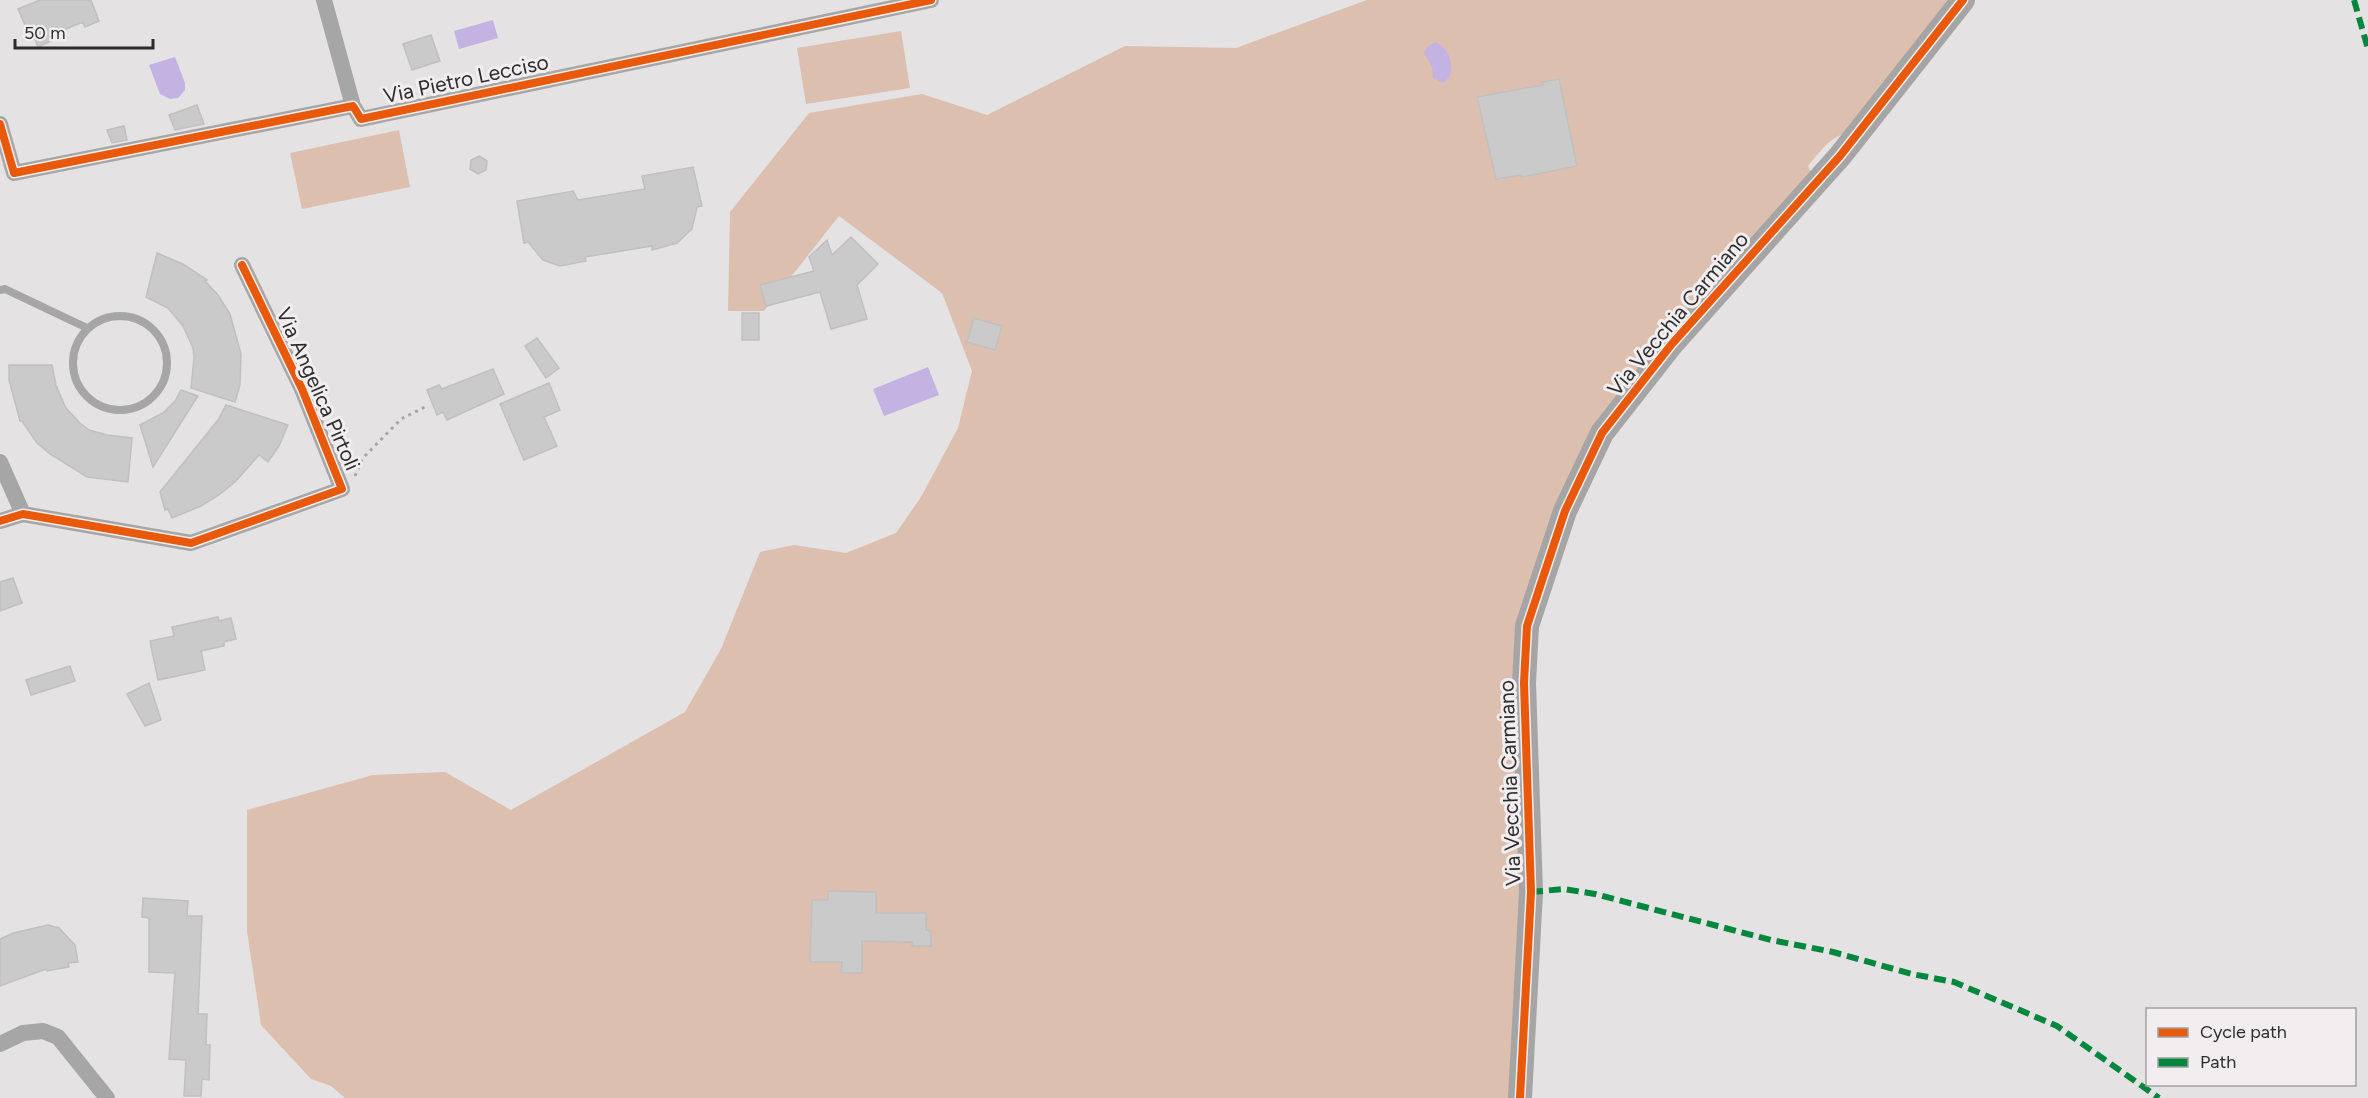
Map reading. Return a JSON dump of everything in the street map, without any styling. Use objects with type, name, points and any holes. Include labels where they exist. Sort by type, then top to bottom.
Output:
[{"type":"street","points":[[0,124],[14,173],[353,106],[324,0]]},
{"type":"street","name":"Via Pietro Lecciso","points":[[353,106],[361,119],[931,0]]},
{"type":"street","name":"Via Vecchia Carmiano","points":[[1520,1098],[1531,892],[1524,683],[1527,626],[1565,511],[1602,433],[1657,362],[1840,156],[1963,0]]},
{"type":"street","name":"Via Angelica Pirtoli","points":[[23,514],[191,543],[342,489],[302,389],[242,265]]},
{"type":"street","points":[[0,462],[23,514],[0,521]]},
{"type":"street","points":[[0,1044],[23,1033],[43,1031],[58,1037],[107,1098]]},
{"type":"lane","points":[[0,290],[4,289],[87,328]]},
{"type":"lane","points":[[114,315],[129,316],[143,321],[154,330],[163,342],[167,357],[167,371],[161,386],[152,398],[139,407],[122,410],[106,408],[91,401],[80,389],[74,374],[73,357],[77,341],[87,328],[114,315]]},
{"type":"path","points":[[352,486],[362,459],[401,419],[426,406]]},
{"type":"shaded area","points":[[1367,0],[1958,0],[1852,133],[1838,136],[1817,155],[1808,166],[1814,179],[1650,362],[1516,624],[1526,899],[1515,1098],[345,1098],[331,1086],[311,1079],[261,1025],[247,931],[247,810],[373,775],[445,772],[511,810],[685,712],[721,649],[760,552],[794,545],[846,553],[896,533],[921,497],[958,428],[972,371],[942,293],[839,216],[764,311],[728,311],[730,212],[809,113],[922,94],[987,115],[1125,46],[1236,48]]},
{"type":"shaded area","points":[[493,20],[498,38],[459,49],[454,31]]},
{"type":"shaded area","points":[[901,31],[910,88],[806,104],[797,48]]},
{"type":"shaded area","points":[[1435,42],[1445,49],[1451,61],[1450,74],[1443,83],[1433,78],[1432,67],[1424,53],[1427,47]]},
{"type":"shaded area","points":[[175,57],[185,83],[185,90],[178,98],[170,99],[160,94],[149,65]]},
{"type":"shaded area","points":[[399,130],[410,187],[302,209],[290,153]]},
{"type":"shaded area","points":[[928,367],[939,395],[884,416],[873,389]]},
{"type":"building","points":[[40,0],[91,0],[99,21],[85,27],[83,22],[49,36],[51,41],[38,47],[31,29],[27,30],[18,9]]},
{"type":"building","points":[[431,35],[440,61],[412,70],[403,44]]},
{"type":"building","points":[[1559,79],[1577,166],[1521,177],[1521,175],[1496,179],[1477,97],[1543,85],[1542,82]]},
{"type":"building","points":[[197,105],[204,124],[175,130],[169,115]]},
{"type":"building","points":[[124,126],[127,140],[112,143],[107,130]]},
{"type":"building","points":[[479,156],[487,161],[486,170],[478,174],[470,169],[471,160]]},
{"type":"building","points":[[693,167],[702,206],[697,207],[692,229],[677,243],[652,250],[652,246],[585,257],[586,261],[560,266],[543,260],[528,242],[524,243],[517,201],[573,191],[578,200],[645,189],[642,176]]},
{"type":"building","points":[[851,237],[878,264],[857,285],[867,319],[831,329],[820,292],[766,306],[760,285],[814,271],[809,257],[827,240],[832,255]]},
{"type":"building","points":[[157,253],[183,264],[207,280],[205,281],[218,295],[230,314],[241,354],[240,385],[235,402],[191,388],[193,348],[183,326],[168,308],[146,297]]},
{"type":"building","points":[[742,313],[759,313],[759,340],[742,340]]},
{"type":"building","points":[[974,318],[1002,326],[995,350],[967,342]]},
{"type":"building","points":[[537,338],[559,368],[546,378],[525,346]]},
{"type":"building","points":[[9,365],[52,365],[56,385],[66,408],[80,423],[89,430],[132,438],[128,482],[87,477],[37,443],[20,421],[9,380]]},
{"type":"building","points":[[493,369],[504,394],[447,420],[443,412],[437,415],[427,390],[439,385],[442,389]]},
{"type":"building","points":[[549,383],[560,410],[544,417],[557,446],[524,460],[500,404]]},
{"type":"building","points":[[181,390],[198,396],[153,467],[140,425],[163,413],[175,401]]},
{"type":"building","points":[[226,405],[288,425],[279,446],[268,462],[259,455],[236,481],[219,495],[201,506],[172,518],[168,509],[165,510],[160,492],[218,420]]},
{"type":"building","points":[[13,578],[22,603],[0,611],[0,582]]},
{"type":"building","points":[[218,617],[219,621],[231,618],[236,639],[224,642],[224,646],[201,651],[205,670],[158,680],[150,641],[174,636],[172,627]]},
{"type":"building","points":[[70,666],[75,681],[31,695],[26,680]]},
{"type":"building","points":[[149,683],[161,720],[145,726],[127,694]]},
{"type":"building","points":[[828,891],[876,892],[876,913],[926,913],[926,930],[931,931],[931,946],[912,946],[912,942],[862,941],[862,973],[841,973],[842,962],[810,962],[812,900],[828,900]]},
{"type":"building","points":[[143,898],[188,901],[187,916],[202,916],[198,1014],[207,1014],[206,1045],[210,1045],[209,1080],[202,1079],[201,1096],[184,1096],[186,1060],[169,1059],[175,973],[149,972],[149,918],[142,917]]},
{"type":"building","points":[[48,925],[59,928],[75,945],[78,962],[68,963],[69,967],[47,971],[46,969],[0,986],[0,939],[13,933]]},
{"type":"marked path","points":[[2354,0],[2368,49]]},
{"type":"marked path","points":[[1531,892],[1564,889],[1595,894],[1771,940],[1833,952],[1912,974],[1954,982],[2057,1026],[2159,1098]]},
{"type":"cycle path","points":[[0,124],[14,173],[353,106],[361,119],[931,0]]},
{"type":"cycle path","points":[[1520,1098],[1531,892],[1524,683],[1527,626],[1565,511],[1602,433],[1671,345],[1840,156],[1963,0]]},
{"type":"cycle path","points":[[0,521],[23,514],[191,543],[342,489],[302,389],[242,265]]}]
